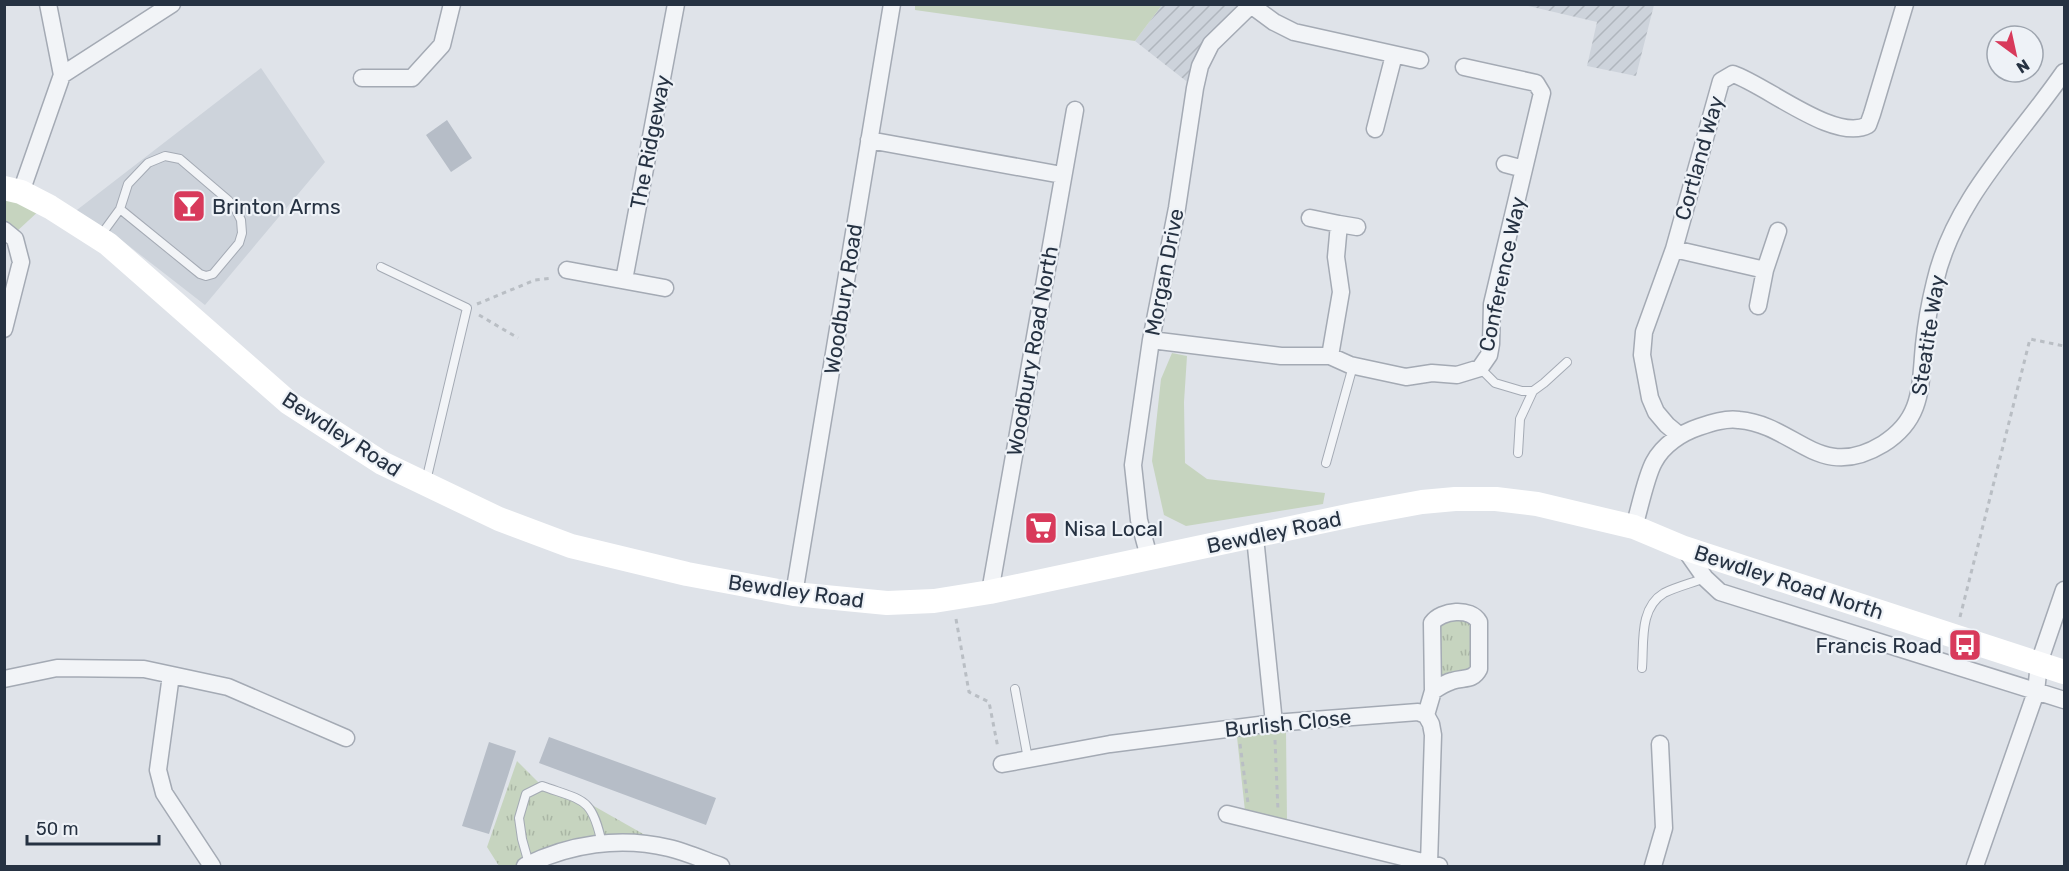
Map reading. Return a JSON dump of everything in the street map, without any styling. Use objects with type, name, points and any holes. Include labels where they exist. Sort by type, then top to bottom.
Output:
[{"type":"main road","name":"Bewdley Road","points":[[13,190],[50,207],[99,238],[289,403],[382,463],[499,519],[571,546],[687,574],[794,594],[886,603],[953,598],[1357,514],[1422,502],[1455,499],[1496,499],[1537,504],[1634,527],[1684,548]]},
{"type":"main road","name":"Bewdley Road North","points":[[1684,548],[2064,672]]},
{"type":"street","points":[[48,4],[62,75]]},
{"type":"street","points":[[13,190],[62,75],[172,4]]},
{"type":"street","points":[[362,78],[412,78],[442,45],[452,4]]},
{"type":"street","name":"The Ridgeway","points":[[624,280],[676,4]]},
{"type":"street","name":"Woodbury Road","points":[[794,594],[892,4]]},
{"type":"street","name":"Cortland Way","points":[[1679,435],[1656,412],[1650,398],[1642,355],[1644,332],[1674,249],[1721,81],[1733,74],[1745,78],[1822,121],[1849,130],[1861,129],[1868,125],[1872,114],[1905,4]]},
{"type":"street","points":[[1251,5],[1274,22],[1294,32],[1420,60]]},
{"type":"street","name":"Morgan Drive","points":[[1149,557],[1139,520],[1133,465],[1151,340],[1177,208],[1195,88],[1200,66],[1211,44],[1251,5]]},
{"type":"street","points":[[1375,129],[1394,55]]},
{"type":"street","name":"Conference Way","points":[[1151,340],[1281,356],[1330,356],[1353,366],[1406,377],[1432,374],[1457,375],[1480,368],[1488,355],[1491,344],[1492,304],[1542,93],[1536,83],[1464,67]]},
{"type":"street","name":"Steatite Way","points":[[1634,527],[1653,463],[1679,435],[1714,422],[1738,419],[1762,425],[1817,453],[1844,458],[1868,452],[1901,430],[1911,418],[1920,392],[1924,342],[1935,282],[1952,229],[1981,181],[2064,72]]},
{"type":"street","name":"Woodbury Road North","points":[[990,592],[1075,110]]},
{"type":"street","points":[[869,140],[1062,175]]},
{"type":"street","name":"Conference Way","points":[[1504,164],[1524,169]]},
{"type":"street","points":[[1310,218],[1357,227]]},
{"type":"street","points":[[1330,356],[1341,292],[1336,257],[1339,224]]},
{"type":"street","points":[[4,230],[15,239],[21,262],[4,329]]},
{"type":"street","points":[[1758,306],[1765,270],[1778,231]]},
{"type":"street","points":[[1674,249],[1765,270]]},
{"type":"street","points":[[567,270],[665,288]]},
{"type":"street","points":[[1255,537],[1274,723]]},
{"type":"street","points":[[1684,548],[1705,578],[1720,592],[2064,700]]},
{"type":"street","points":[[1975,867],[2036,692],[2039,663],[2064,590]]},
{"type":"street","points":[[1227,814],[1434,865],[1433,735],[1426,715],[1433,691],[1432,623],[1436,617],[1443,614],[1470,613],[1476,616],[1479,622],[1479,669],[1476,675],[1469,679],[1444,684],[1433,691]]},
{"type":"street","points":[[1433,666],[1446,677],[1456,680]]},
{"type":"street","points":[[4,679],[57,668],[144,669],[228,687],[346,738]]},
{"type":"street","points":[[171,675],[158,770],[164,793],[212,867]]},
{"type":"street","name":"Burlish Close","points":[[1002,764],[1110,744],[1238,727],[1406,711],[1426,715]]},
{"type":"street","points":[[1653,867],[1664,828],[1660,744]]},
{"type":"street","points":[[527,865],[580,846],[632,844],[668,848],[721,867]]},
{"type":"lane","points":[[99,238],[120,209],[128,184],[157,158],[172,156],[180,159],[228,200],[241,220],[242,233],[238,243],[218,270],[206,276],[200,274],[120,209]]},
{"type":"lane","points":[[381,267],[467,308],[425,484]]},
{"type":"lane","points":[[1480,368],[1495,383],[1522,391],[1533,390],[1544,383],[1567,362]]},
{"type":"lane","points":[[1326,463],[1353,366]]},
{"type":"lane","points":[[1518,453],[1520,419],[1533,390]]},
{"type":"lane","points":[[1642,668],[1646,613],[1653,602],[1665,593],[1705,578]]},
{"type":"lane","points":[[1015,689],[1028,759]]},
{"type":"lane","points":[[527,865],[519,818],[526,794],[542,786],[585,801],[598,822],[602,844]]},
{"type":"path","points":[[467,308],[535,280],[561,277],[567,270]]},
{"type":"path","points":[[467,308],[518,338]]},
{"type":"path","points":[[1955,636],[2030,339],[2064,346]]},
{"type":"path","points":[[953,598],[969,692],[989,702],[1002,764]]},
{"type":"path","points":[[1274,723],[1279,827]]},
{"type":"path","points":[[1238,727],[1250,820]]},
{"type":"shaded area","points":[[1162,5],[1251,5],[1211,44],[1195,88],[1135,41]]},
{"type":"shaded area","points":[[1524,5],[1654,5],[1636,76],[1587,66],[1597,22]]},
{"type":"shaded area","name":"Brinton Arms","points":[[261,68],[325,162],[205,305],[111,232],[73,213]]},
{"type":"green space","points":[[915,4],[1162,5],[1135,41],[915,10]]},
{"type":"green space","points":[[4,192],[42,208],[15,233],[5,225]]},
{"type":"green space","points":[[1172,353],[1187,356],[1184,402],[1185,463],[1207,479],[1325,493],[1323,504],[1186,526],[1164,515],[1152,461],[1161,379]]},
{"type":"green space","points":[[1470,613],[1479,669],[1433,691],[1436,617]]},
{"type":"green space","points":[[1286,731],[1287,821],[1245,811],[1237,737]]},
{"type":"green space","points":[[517,761],[542,786],[585,801],[668,848],[632,844],[525,866],[499,866],[487,847]]},
{"type":"building","points":[[447,120],[472,158],[451,172],[426,135]]},
{"type":"building","points":[[549,737],[716,798],[706,825],[539,763]]},
{"type":"building","points":[[489,742],[516,751],[489,834],[462,826]]},
{"type":"place","name":"Brinton Arms","points":[[189,206]]},
{"type":"place","name":"Nisa Local","points":[[1041,528]]},
{"type":"place","name":"Francis Road","points":[[1965,645]]}]
